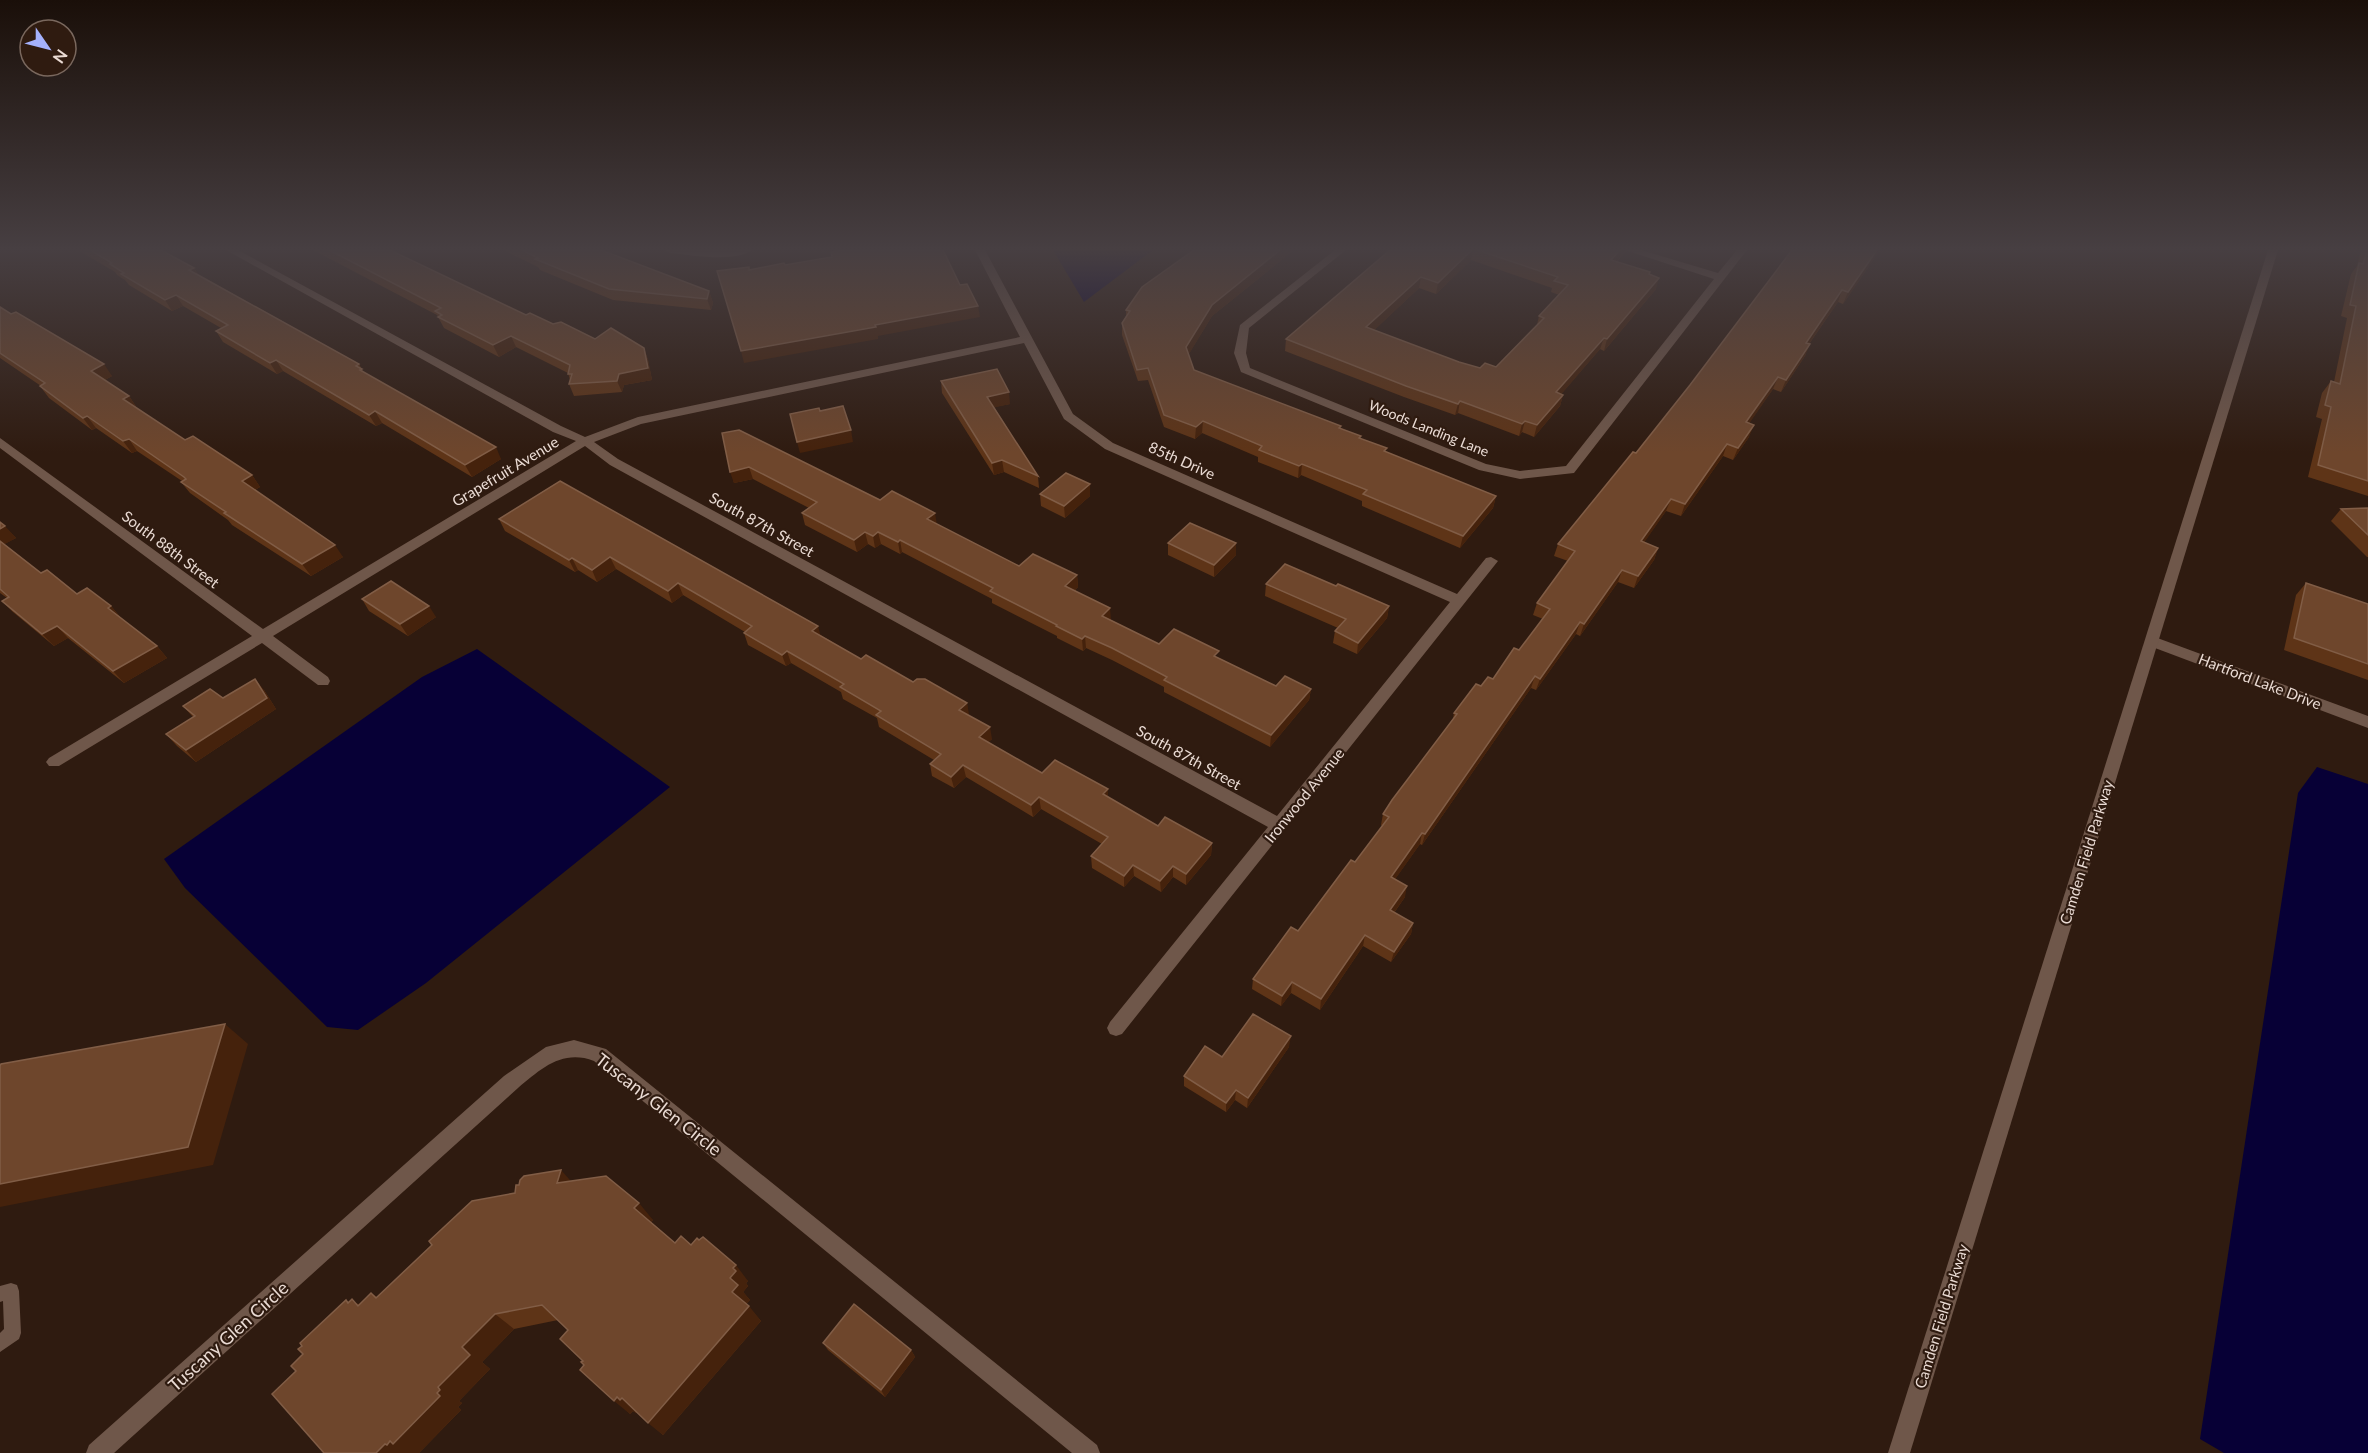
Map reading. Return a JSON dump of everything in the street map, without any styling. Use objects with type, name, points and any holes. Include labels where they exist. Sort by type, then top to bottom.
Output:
[{"type":"street","name":"South 87th Street","points":[[354,318],[557,429],[585,441],[614,462],[1279,825]]},
{"type":"street","name":"85th Drive","points":[[1015,318],[1068,416],[1109,446],[1460,600]]},
{"type":"street","name":"Woods Landing Lane","points":[[1256,318],[1244,327],[1240,353],[1245,370],[1483,467],[1520,475],[1570,470],[1688,318]]},
{"type":"street","name":"Camden Field Parkway","points":[[1899,1453],[2251,318]]},
{"type":"street","name":"Grapefruit Avenue","points":[[54,762],[585,441],[638,421],[1026,339]]},
{"type":"street","name":"South 88th Street","points":[[0,442],[323,681]]},
{"type":"street","name":"Ironwood Avenue","points":[[1116,1028],[1491,561]]},
{"type":"street","name":"Hartford Lake Drive","points":[[2152,641],[2368,722]]},
{"type":"street","name":"Tuscany Glen Circle","points":[[97,1453],[511,1082],[550,1054],[570,1046],[585,1048],[600,1055],[1089,1453]]},
{"type":"lane","points":[[0,1294],[11,1291],[13,1333],[0,1344]]},
{"type":"shaded area","points":[[477,649],[670,787],[426,983],[358,1030],[327,1027],[185,888],[164,859],[422,677]]},
{"type":"shaded area","points":[[2317,767],[2368,784],[2368,1453],[2224,1453],[2200,1439],[2298,793]]},
{"type":"building","points":[[0,318],[26,318],[104,364],[91,371],[129,396],[123,399],[185,440],[193,436],[252,475],[242,481],[335,545],[302,564],[181,482],[186,479],[129,439],[123,441],[87,416],[83,418],[40,386],[45,383],[0,353]]},
{"type":"building","points":[[216,318],[275,318],[359,364],[356,366],[362,369],[360,370],[496,447],[465,465],[375,411],[369,415],[276,360],[270,363],[216,331],[228,325]]},
{"type":"building","points":[[440,318],[540,318],[553,324],[561,322],[595,339],[611,328],[644,348],[648,368],[619,374],[617,381],[569,384],[572,374],[568,374],[570,365],[511,336],[493,345]]},
{"type":"building","points":[[731,318],[914,318],[875,325],[876,327],[741,351]]},
{"type":"building","points":[[1125,318],[1204,318],[1186,347],[1194,370],[1341,426],[1339,428],[1361,436],[1359,438],[1387,448],[1384,451],[1496,496],[1463,536],[1363,494],[1367,490],[1302,464],[1299,466],[1259,450],[1262,446],[1203,421],[1196,427],[1164,415],[1148,368],[1137,370],[1122,323]]},
{"type":"building","points":[[1311,318],[1376,318],[1366,327],[1459,362],[1480,368],[1485,363],[1496,367],[1544,318],[1625,318],[1556,392],[1563,395],[1537,425],[1525,421],[1522,424],[1460,401],[1458,404],[1286,339]]},
{"type":"building","points":[[1741,318],[1823,318],[1806,343],[1810,344],[1786,380],[1778,377],[1746,422],[1754,425],[1738,448],[1727,444],[1685,504],[1671,499],[1641,541],[1658,548],[1638,576],[1622,570],[1584,624],[1580,622],[1540,679],[1535,676],[1425,834],[1422,833],[1391,877],[1407,886],[1390,910],[1413,923],[1394,952],[1365,935],[1321,999],[1292,982],[1282,996],[1253,979],[1291,927],[1298,931],[1351,860],[1355,862],[1389,817],[1383,814],[1392,800],[1457,714],[1454,713],[1476,684],[1481,686],[1488,677],[1493,679],[1514,648],[1519,650],[1550,609],[1537,603],[1575,551],[1558,544],[1633,452],[1636,453]]},
{"type":"building","points":[[2354,318],[2368,318],[2368,481],[2318,465],[2331,407],[2325,405],[2331,381],[2340,384]]},
{"type":"building","points":[[997,369],[1009,392],[987,397],[1038,476],[1002,460],[992,463],[941,381]]},
{"type":"building","points":[[843,406],[851,430],[797,442],[790,414]]},
{"type":"building","points":[[739,430],[880,500],[892,491],[935,513],[927,519],[1019,566],[1033,554],[1077,575],[1065,586],[1110,608],[1102,616],[1159,644],[1174,629],[1219,651],[1214,656],[1276,686],[1285,676],[1311,689],[1271,735],[1164,680],[1167,677],[1112,648],[1085,636],[1082,639],[1056,626],[990,591],[993,588],[900,540],[898,542],[878,532],[873,536],[865,532],[854,540],[802,513],[817,502],[749,467],[730,472],[722,433]]},
{"type":"building","points":[[1066,473],[1090,484],[1064,506],[1040,494]]},
{"type":"building","points":[[560,481],[818,626],[812,631],[861,659],[866,655],[913,682],[917,679],[925,679],[967,703],[959,710],[990,727],[979,737],[1042,773],[1055,760],[1108,789],[1103,794],[1158,826],[1165,817],[1212,843],[1186,874],[1173,866],[1160,881],[1133,865],[1124,876],[1091,856],[1108,837],[1039,797],[1031,805],[963,765],[951,777],[930,764],[941,754],[876,715],[881,711],[840,687],[844,684],[787,651],[782,655],[744,633],[752,626],[678,583],[668,591],[610,557],[592,570],[572,558],[569,560],[499,519]]},
{"type":"building","points":[[2368,508],[2368,535],[2341,509]]},
{"type":"building","points":[[1190,523],[1236,543],[1214,565],[1168,543]]},
{"type":"building","points":[[0,541],[41,573],[47,570],[77,594],[87,588],[111,606],[108,608],[157,646],[113,671],[57,626],[42,634],[2,601],[9,597],[0,589]]},
{"type":"building","points":[[1285,564],[1389,606],[1358,643],[1335,631],[1346,619],[1266,584]]},
{"type":"building","points":[[391,581],[429,606],[400,624],[362,599]]},
{"type":"building","points":[[2306,583],[2368,604],[2368,664],[2294,638]]},
{"type":"building","points":[[255,679],[267,698],[186,750],[166,734],[195,716],[183,706],[210,689],[223,698]]},
{"type":"building","points":[[1253,1014],[1291,1036],[1248,1098],[1236,1090],[1226,1103],[1184,1076],[1205,1046],[1222,1057]]},
{"type":"building","points":[[225,1024],[188,1147],[0,1184],[1,1064]]},
{"type":"building","points":[[561,1170],[557,1183],[606,1176],[639,1203],[634,1208],[675,1243],[681,1236],[691,1245],[697,1238],[699,1240],[703,1237],[736,1265],[733,1268],[736,1271],[730,1278],[738,1285],[732,1292],[749,1306],[648,1423],[622,1398],[620,1400],[617,1397],[614,1401],[580,1370],[584,1365],[581,1362],[583,1361],[560,1339],[568,1330],[542,1305],[495,1314],[462,1347],[470,1355],[438,1387],[440,1390],[437,1393],[440,1396],[393,1444],[390,1441],[376,1453],[324,1453],[272,1394],[296,1371],[291,1366],[303,1354],[298,1349],[302,1346],[300,1343],[346,1300],[348,1303],[352,1299],[358,1306],[371,1293],[376,1298],[432,1245],[429,1241],[472,1201],[515,1193],[516,1185],[519,1185],[524,1176]]},
{"type":"building","points":[[854,1304],[911,1350],[881,1390],[823,1343]]}]
